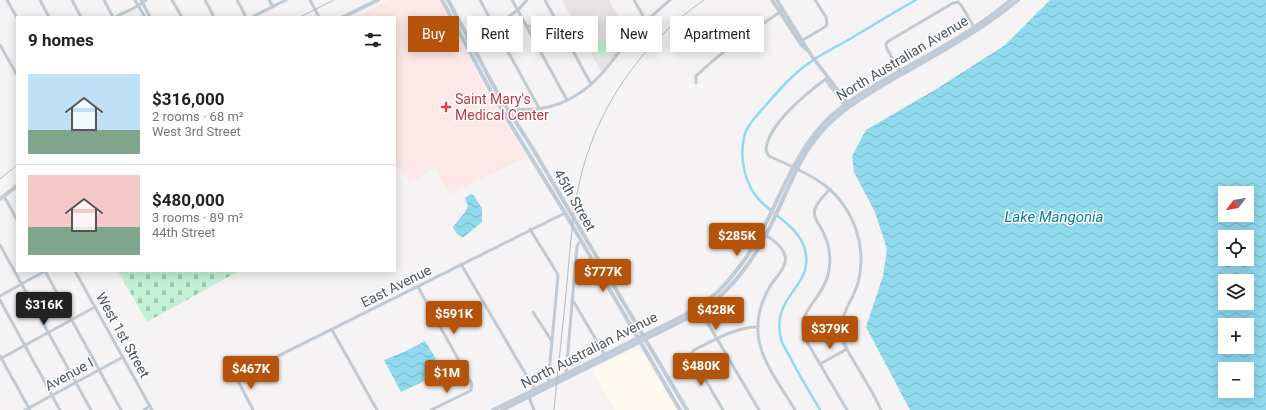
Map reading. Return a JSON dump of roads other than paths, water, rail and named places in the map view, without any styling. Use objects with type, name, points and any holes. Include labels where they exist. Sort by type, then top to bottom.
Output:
[{"type":"main road","points":[[345,16],[378,0]]},
{"type":"main road","name":"45th Street","points":[[442,0],[461,36],[581,240],[687,410]]},
{"type":"main road","name":"45th Street","points":[[448,0],[467,38]]},
{"type":"main road","name":"North Australian Avenue","points":[[975,29],[1012,0]]},
{"type":"main road","name":"North Australian Avenue","points":[[502,410],[507,405],[701,311],[717,299],[729,287],[752,257],[777,208],[794,168],[820,133],[847,105],[1000,15],[1018,0]]},
{"type":"main road","name":"45th Street","points":[[474,52],[507,113],[533,149],[642,339],[680,410]]},
{"type":"main road","points":[[0,200],[16,187]]},
{"type":"main road","name":"North Australian Avenue","points":[[548,385],[566,374],[642,339],[698,307],[725,285],[764,234]]},
{"type":"main road","name":"North Australian Avenue","points":[[493,410],[528,397],[536,391]]},
{"type":"street","points":[[7,0],[16,16]]},
{"type":"street","points":[[40,0],[48,16]]},
{"type":"street","points":[[72,0],[80,16]]},
{"type":"street","points":[[104,0],[113,16]]},
{"type":"street","points":[[172,0],[181,16]]},
{"type":"street","points":[[205,0],[213,16]]},
{"type":"street","points":[[237,0],[245,16]]},
{"type":"street","points":[[270,0],[273,6]]},
{"type":"street","points":[[254,16],[286,0]]},
{"type":"street","points":[[310,0],[318,16]]},
{"type":"street","points":[[480,0],[489,16]]},
{"type":"street","points":[[512,0],[567,100]]},
{"type":"street","points":[[509,16],[518,10],[527,0]]},
{"type":"street","points":[[545,0],[554,16]]},
{"type":"street","points":[[634,0],[643,16]]},
{"type":"street","points":[[772,0],[827,78],[827,81],[847,105]]},
{"type":"street","points":[[777,0],[781,11]]},
{"type":"street","points":[[801,42],[825,27],[827,22],[826,17],[815,0]]},
{"type":"street","points":[[116,16],[143,1],[150,16]]},
{"type":"street","points":[[652,16],[668,1]]},
{"type":"street","points":[[901,73],[886,45],[889,41],[901,33],[956,2],[961,5],[975,29]]},
{"type":"street","points":[[136,4],[144,16]]},
{"type":"street","points":[[696,83],[696,76],[720,54],[781,11]]},
{"type":"street","points":[[526,26],[531,26]]},
{"type":"street","points":[[0,45],[16,73]]},
{"type":"street","points":[[508,52],[539,108]]},
{"type":"street","points":[[574,52],[592,84]]},
{"type":"street","points":[[507,113],[515,110],[553,106],[579,94],[602,75],[619,52]]},
{"type":"street","points":[[827,78],[792,108],[773,131],[768,141],[766,150],[768,155],[818,180],[830,189],[849,213],[857,233],[861,262],[858,281],[852,299],[843,316],[842,336],[847,349],[881,410]]},
{"type":"street","points":[[830,189],[816,205],[814,211],[816,219],[823,231],[830,253],[829,271],[823,287],[806,312],[803,324],[805,339],[847,410]]},
{"type":"street","points":[[4,196],[16,218]]},
{"type":"street","name":"East Avenue","points":[[253,410],[236,377],[565,213]]},
{"type":"street","points":[[530,230],[558,276],[548,385]]},
{"type":"street","points":[[764,234],[781,248],[785,255],[785,262],[762,301],[758,327],[760,342],[764,357],[795,410]]},
{"type":"street","points":[[566,374],[577,246],[581,240]]},
{"type":"street","points":[[0,246],[91,410]]},
{"type":"street","points":[[461,264],[536,391]]},
{"type":"street","points":[[0,296],[43,272]]},
{"type":"street","points":[[46,272],[121,410]]},
{"type":"street","name":"West 1st Street","points":[[77,272],[151,408]]},
{"type":"street","points":[[418,287],[472,380],[472,386],[468,392],[431,410]]},
{"type":"street","points":[[572,299],[605,355]]},
{"type":"street","points":[[0,300],[60,410]]},
{"type":"street","points":[[29,409],[0,358],[25,346],[95,307]]},
{"type":"street","points":[[698,307],[759,410]]},
{"type":"street","points":[[534,312],[551,340]]},
{"type":"street","points":[[718,410],[722,409],[692,357],[692,353],[694,350],[739,329],[758,327]]},
{"type":"street","points":[[332,330],[377,410]]},
{"type":"street","points":[[820,364],[847,349]]},
{"type":"street","name":"Avenue I","points":[[25,410],[123,357]]},
{"type":"street","points":[[528,397],[534,410]]},
{"type":"street","points":[[144,410],[151,408]]},
{"type":"water","name":"Lake Mangonia","points":[[1050,0],[1266,0],[1266,410],[910,410],[866,327],[883,276],[887,249],[875,212],[854,172],[852,156],[866,130],[938,88],[1005,45]]},
{"type":"water","points":[[471,194],[482,208],[482,222],[462,237],[457,234],[453,227],[468,206],[465,198]]},
{"type":"water","points":[[425,341],[443,370],[439,374],[401,392],[384,360]]},
{"type":"waterway","points":[[820,410],[783,345],[780,337],[780,320],[783,309],[802,278],[805,270],[805,250],[795,231],[761,202],[754,194],[745,172],[742,151],[744,138],[746,131],[755,118],[786,82],[803,67],[916,0]]},
{"type":"railway","points":[[302,16],[334,0]]},
{"type":"railway","points":[[554,410],[573,221],[579,184],[586,157],[596,130],[624,80],[660,36],[681,17],[704,0]]},
{"type":"railway","points":[[0,179],[16,166]]},
{"type":"place","name":"Saint Mary's Medical Center","points":[[446,107]]}]
